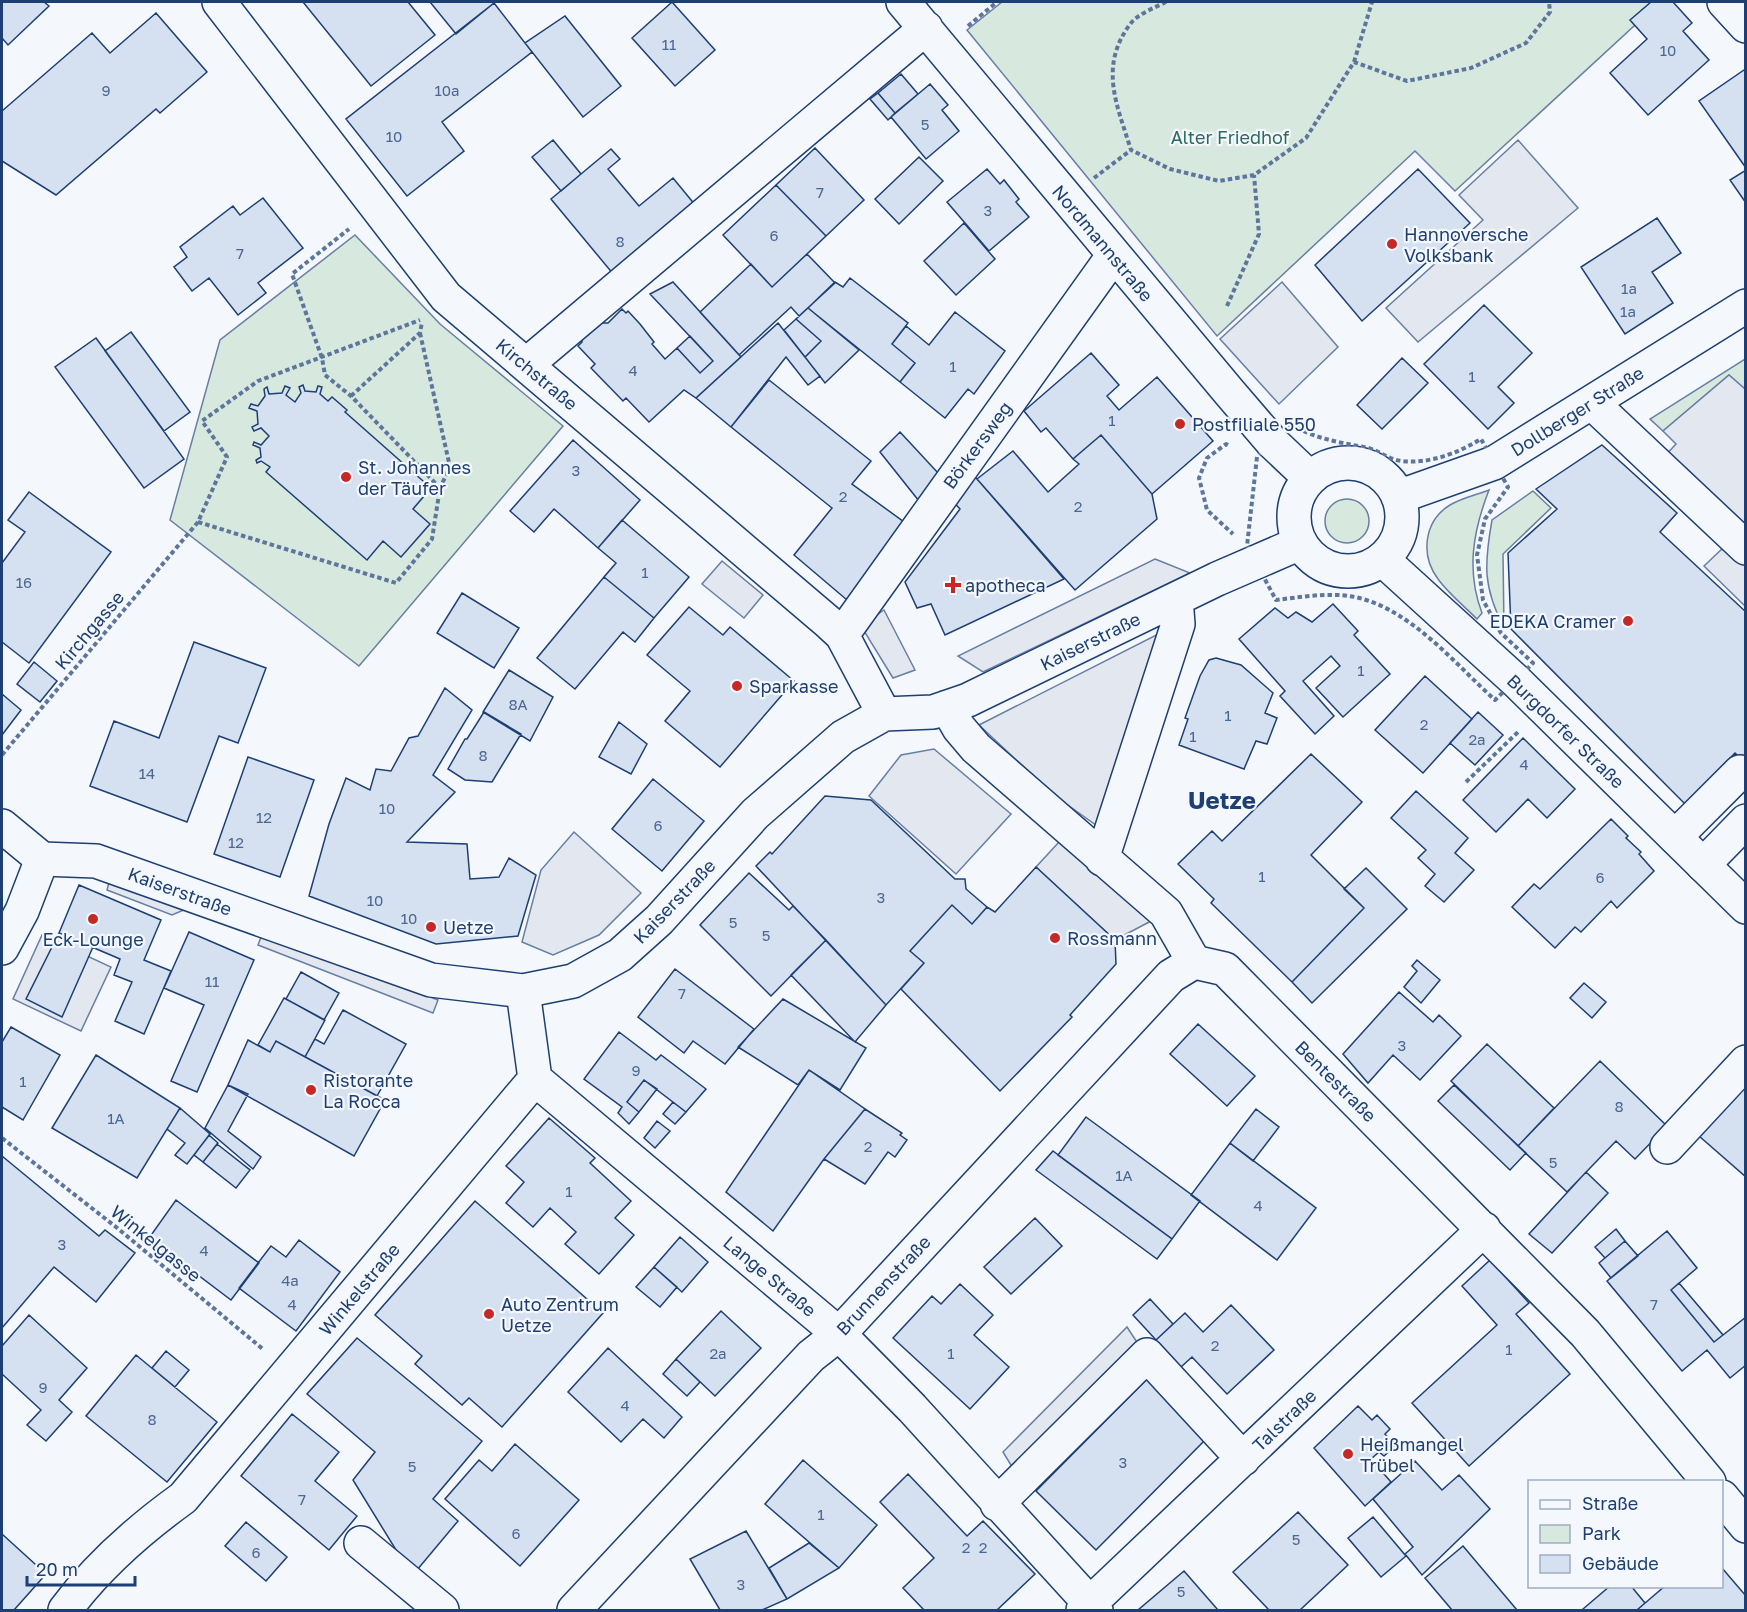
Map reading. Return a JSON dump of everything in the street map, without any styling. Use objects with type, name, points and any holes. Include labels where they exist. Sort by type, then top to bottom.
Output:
[{"type":"street","name":"Kirchstraße","points":[[219,2],[375,208],[446,297],[842,635],[884,714]]},
{"type":"street","name":"Nordmannstraße","points":[[903,2],[1113,256],[1272,442],[1310,478]]},
{"type":"street","points":[[1724,2],[1746,26]]},
{"type":"street","points":[[526,364],[926,28]]},
{"type":"street","name":"Börkersweg","points":[[842,635],[1113,256]]},
{"type":"street","name":"Dollberger Straße","points":[[1398,496],[1494,463],[1746,306]]},
{"type":"street","points":[[1592,403],[1746,548]]},
{"type":"street","points":[[1341,464],[1358,464],[1375,470],[1389,482],[1398,496],[1402,513],[1400,530],[1393,546],[1382,559],[1369,567],[1353,571],[1338,570],[1322,565],[1300,543],[1294,526],[1294,509],[1299,492],[1310,478],[1324,468],[1341,464]]},
{"type":"street","name":"Kaiserstraße","points":[[42,859],[96,861],[431,980],[523,991],[573,981],[620,955],[659,920],[755,814],[843,737],[884,714],[933,712],[968,700],[1176,599],[1300,543]]},
{"type":"street","name":"Burgdorfer Straße","points":[[1382,559],[1516,681],[1746,907]]},
{"type":"street","points":[[1102,860],[1178,624],[1176,599]]},
{"type":"street","points":[[947,707],[959,728],[976,748],[1102,860],[1166,913],[1194,962]]},
{"type":"street","points":[[1675,837],[1740,772]]},
{"type":"street","points":[[1703,865],[1746,821]]},
{"type":"street","points":[[2,826],[42,859],[22,911],[2,948]]},
{"type":"street","name":"Bentestraße","points":[[1194,962],[1225,969],[1484,1230],[1585,1334],[1707,1480]]},
{"type":"street","name":"Brunnenstraße","points":[[574,1611],[803,1364],[839,1334],[1171,976],[1194,962]]},
{"type":"street","points":[[523,991],[535,1079]]},
{"type":"street","points":[[1667,1147],[1746,1062]]},
{"type":"street","name":"Lange Straße","points":[[535,1079],[839,1334],[912,1408],[1090,1608]]},
{"type":"street","name":"Winkelstraße","points":[[65,1611],[81,1588],[132,1540],[183,1498],[535,1079]]},
{"type":"street","name":"Talstraße","points":[[1090,1608],[1484,1230]]},
{"type":"street","points":[[997,1504],[1148,1355],[1243,1459]]},
{"type":"street","points":[[1723,1498],[1746,1526]]},
{"type":"street","points":[[361,1544],[442,1611]]},
{"type":"path","points":[[1166,2],[1132,22],[1115,55],[1112,88],[1131,150],[1170,169],[1219,181],[1254,175],[1306,138],[1354,62],[1372,2]]},
{"type":"path","points":[[1354,62],[1407,81],[1471,68],[1526,44],[1550,12],[1549,2]]},
{"type":"path","points":[[1068,200],[1131,150]]},
{"type":"path","points":[[1227,306],[1258,234],[1254,175]]},
{"type":"path","points":[[375,208],[292,274],[322,358],[325,375],[351,396],[440,488]]},
{"type":"path","points":[[198,522],[396,583],[432,539],[440,488],[450,467],[420,333],[422,319],[322,358]]},
{"type":"path","points":[[351,396],[420,333]]},
{"type":"path","name":"Kirchgasse","points":[[2,755],[198,522],[227,457],[202,422],[258,381],[322,358]]},
{"type":"path","points":[[1236,448],[1226,444],[1207,458],[1199,478],[1207,510],[1247,546]]},
{"type":"path","points":[[1246,453],[1257,457]]},
{"type":"path","points":[[1276,600],[1310,596],[1354,597],[1382,606],[1429,638],[1495,700],[1533,663],[1501,633],[1483,600],[1477,555],[1485,519],[1508,487],[1494,463]]},
{"type":"path","points":[[1466,782],[1543,708]]},
{"type":"path","name":"Winkelgasse","points":[[2,1138],[116,1227],[290,1371]]},
{"type":"green space","name":"Alter Friedhof","points":[[1002,2],[1660,2],[1455,191],[1415,151],[1217,336],[967,30]]},
{"type":"green space","points":[[355,235],[440,324],[563,426],[359,666],[170,520],[220,340]]},
{"type":"green space","points":[[1745,359],[1745,389],[1729,375],[1663,431],[1650,419]]},
{"type":"green space","points":[[1489,490],[1479,521],[1474,551],[1474,582],[1482,613],[1477,619],[1438,579],[1432,570],[1427,549],[1430,529],[1441,512],[1464,498]]},
{"type":"green space","points":[[1533,491],[1551,508],[1503,554],[1504,628],[1492,600],[1487,576],[1492,520]]},
{"type":"green space","points":[[1347,499],[1356,500],[1363,505],[1368,512],[1368,530],[1363,537],[1356,542],[1347,543],[1338,542],[1331,537],[1326,530],[1325,521],[1326,512],[1331,505],[1338,500]]},
{"type":"shaded area","points":[[1518,140],[1578,208],[1418,342],[1386,308],[1483,220],[1459,195]]},
{"type":"shaded area","points":[[1282,282],[1338,347],[1279,404],[1220,339]]},
{"type":"shaded area","points":[[1729,375],[1745,389],[1745,606],[1704,566],[1724,547],[1649,473],[1676,444],[1663,431]]},
{"type":"shaded area","points":[[1155,559],[1190,573],[983,672],[958,656]]},
{"type":"shaded area","points":[[722,561],[763,595],[744,618],[702,584]]},
{"type":"shaded area","points":[[884,610],[915,670],[893,678],[861,626]]},
{"type":"shaded area","points":[[1178,624],[1110,835],[1055,796],[979,725]]},
{"type":"shaded area","points":[[934,749],[1011,814],[956,874],[869,796],[901,755]]},
{"type":"shaded area","points":[[574,832],[641,893],[599,935],[553,955],[522,942],[541,870]]},
{"type":"shaded area","points":[[1059,842],[1151,921],[1115,940],[1036,867]]},
{"type":"shaded area","points":[[110,878],[186,909],[172,915],[107,890]]},
{"type":"shaded area","points":[[263,932],[438,1000],[433,1013],[258,945]]},
{"type":"shaded area","points":[[42,935],[111,967],[81,1031],[13,999]]},
{"type":"shaded area","points":[[1127,1327],[1142,1350],[1017,1475],[1003,1452]]},
{"type":"building","points":[[2,2],[44,2],[49,6],[8,45],[2,38]]},
{"type":"building","points":[[303,2],[408,2],[435,35],[371,86]]},
{"type":"building","points":[[430,2],[493,2],[494,3],[456,34]]},
{"type":"building","points":[[672,2],[715,50],[675,86],[632,38]]},
{"type":"building","points":[[1651,2],[1673,2],[1692,23],[1683,31],[1709,60],[1648,115],[1610,73],[1647,39],[1630,20]]},
{"type":"building","points":[[494,3],[532,52],[442,122],[464,151],[407,196],[346,119]]},
{"type":"building","points":[[156,13],[207,72],[160,113],[156,109],[56,195],[2,161],[2,111],[92,33],[110,53]]},
{"type":"building","points":[[565,16],[621,86],[583,117],[525,43]]},
{"type":"building","points":[[1744,70],[1746,73],[1746,168],[1699,101]]},
{"type":"building","points":[[901,74],[918,94],[895,113],[878,93]]},
{"type":"building","points":[[930,84],[948,105],[942,110],[959,131],[926,159],[891,117]]},
{"type":"building","points":[[878,93],[895,113],[888,120],[870,99]]},
{"type":"building","points":[[553,140],[581,174],[561,191],[532,157]]},
{"type":"building","points":[[815,148],[864,200],[826,236],[776,185]]},
{"type":"building","points":[[611,149],[620,159],[608,169],[639,206],[673,178],[696,206],[614,275],[551,199]]},
{"type":"building","points":[[919,157],[943,181],[899,224],[875,199]]},
{"type":"building","points":[[987,169],[1000,184],[1004,180],[1019,199],[1016,202],[1029,217],[989,251],[947,202]]},
{"type":"building","name":"Hannoversche Volksbank","points":[[1418,169],[1470,223],[1362,321],[1315,265]]},
{"type":"building","points":[[1746,170],[1746,203],[1730,180]]},
{"type":"building","points":[[776,185],[826,236],[772,287],[723,235]]},
{"type":"building","points":[[263,198],[303,248],[258,283],[266,293],[238,315],[209,278],[192,291],[174,267],[187,257],[180,247],[233,206],[240,215]]},
{"type":"building","points":[[1657,218],[1681,253],[1652,272],[1673,303],[1625,334],[1581,267]]},
{"type":"building","points":[[964,223],[995,259],[956,295],[924,261]]},
{"type":"building","points":[[807,254],[835,283],[799,316],[791,307],[739,355],[700,312],[751,264],[772,287]]},
{"type":"building","points":[[850,278],[908,323],[892,344],[915,363],[900,382],[808,308],[835,282],[843,287]]},
{"type":"building","points":[[673,282],[741,357],[696,398],[684,390],[649,422],[626,398],[623,401],[591,368],[595,364],[578,346],[582,342],[581,334],[593,323],[608,323],[622,309],[626,313],[628,311],[640,324],[654,342],[652,344],[665,359],[677,348],[700,373],[713,361],[650,294]]},
{"type":"building","points":[[1484,305],[1532,353],[1498,387],[1514,403],[1488,429],[1424,364]]},
{"type":"building","points":[[808,308],[859,350],[825,383],[805,357],[821,341],[796,319]]},
{"type":"building","points":[[955,312],[1005,351],[974,394],[968,389],[945,418],[900,382],[915,363],[892,344],[906,326],[929,345]]},
{"type":"building","points":[[796,319],[821,341],[805,357],[784,330]]},
{"type":"building","points":[[778,323],[820,376],[808,385],[786,357],[731,427],[696,398]]},
{"type":"building","points":[[131,332],[190,412],[164,431],[105,351]]},
{"type":"building","points":[[690,336],[713,361],[700,373],[677,348]]},
{"type":"building","points":[[96,338],[184,459],[144,488],[55,367]]},
{"type":"building","points":[[1091,353],[1119,385],[1107,396],[1119,410],[1157,377],[1213,441],[1152,494],[1101,435],[1073,459],[1046,428],[1041,432],[1024,411]]},
{"type":"building","points":[[1402,358],[1428,383],[1382,429],[1357,405]]},
{"type":"building","points":[[769,380],[871,461],[852,484],[904,522],[847,600],[794,555],[832,508],[731,427]]},
{"type":"building","name":"St. Johannes der Täufer","points":[[303,385],[305,391],[316,392],[318,386],[322,387],[320,394],[328,401],[332,397],[347,410],[345,412],[431,488],[413,509],[430,524],[401,557],[383,541],[367,560],[266,472],[270,467],[261,461],[257,463],[256,460],[261,457],[260,448],[253,445],[254,442],[261,445],[269,436],[261,428],[254,431],[252,427],[258,424],[257,411],[249,408],[251,404],[258,406],[265,396],[264,389],[267,387],[269,394],[282,393],[285,386],[290,388],[286,395],[295,402],[301,393],[299,387]]},
{"type":"building","points":[[900,432],[939,474],[919,501],[880,452]]},
{"type":"building","points":[[1101,435],[1152,494],[1157,519],[1075,590],[977,479],[1013,451],[1048,492],[1079,464],[1073,459]]},
{"type":"building","points":[[573,440],[640,500],[598,548],[554,509],[534,532],[510,511]]},
{"type":"building","name":"EDEKA Cramer","points":[[1602,445],[1677,513],[1660,532],[1746,612],[1746,763],[1735,753],[1685,804],[1511,629],[1508,553],[1557,509],[1536,489]]},
{"type":"building","points":[[970,471],[1064,579],[945,635],[931,604],[917,608],[905,582],[960,509],[950,498]]},
{"type":"building","points":[[29,492],[111,552],[29,663],[2,642],[2,563],[25,532],[8,520]]},
{"type":"building","points":[[622,520],[689,577],[654,618],[604,577],[616,563],[598,548]]},
{"type":"building","points":[[604,577],[654,618],[635,642],[623,632],[575,689],[537,658]]},
{"type":"building","points":[[462,593],[519,628],[494,668],[437,633]]},
{"type":"building","points":[[1333,604],[1358,631],[1354,635],[1390,674],[1343,717],[1316,688],[1340,666],[1331,656],[1303,681],[1334,716],[1315,734],[1280,696],[1285,691],[1239,639],[1275,608],[1288,618],[1296,612],[1312,622]]},
{"type":"building","name":"Sparkasse","points":[[689,607],[723,635],[730,627],[794,681],[720,767],[665,721],[690,691],[647,655]]},
{"type":"building","points":[[194,642],[266,668],[238,743],[219,736],[187,822],[90,786],[114,721],[159,738]]},
{"type":"building","points":[[1216,658],[1241,665],[1273,693],[1265,713],[1277,718],[1267,744],[1256,741],[1244,769],[1179,745],[1188,719],[1185,718],[1200,676],[1209,660]]},
{"type":"building","points":[[34,662],[57,681],[40,702],[17,684]]},
{"type":"building","points":[[509,670],[553,697],[530,741],[483,712]]},
{"type":"building","points":[[1425,676],[1472,719],[1423,773],[1375,730]]},
{"type":"building","points":[[445,688],[472,710],[433,775],[455,792],[407,842],[467,844],[470,879],[499,877],[509,858],[536,875],[518,936],[436,944],[309,896],[329,824],[346,778],[370,790],[376,769],[391,771],[409,738],[418,736]]},
{"type":"building","points":[[2,694],[21,710],[2,735]]},
{"type":"building","points":[[484,712],[521,734],[492,782],[465,780],[448,769]]},
{"type":"building","points":[[1478,712],[1503,735],[1475,765],[1450,743]]},
{"type":"building","points":[[619,722],[647,744],[631,774],[599,757]]},
{"type":"building","points":[[1523,738],[1575,789],[1547,818],[1528,799],[1496,832],[1463,800]]},
{"type":"building","points":[[1311,754],[1362,802],[1311,855],[1364,908],[1292,982],[1211,903],[1214,899],[1178,864],[1212,831],[1222,841]]},
{"type":"building","points":[[248,757],[314,780],[280,877],[214,854]]},
{"type":"building","points":[[653,779],[704,821],[662,871],[612,829]]},
{"type":"building","points":[[1416,791],[1468,838],[1455,853],[1474,870],[1444,902],[1425,886],[1435,874],[1418,858],[1426,850],[1391,818]]},
{"type":"building","points":[[825,796],[871,800],[955,879],[965,879],[966,889],[987,907],[972,924],[952,905],[910,951],[924,963],[886,1005],[756,866],[770,852],[772,854]]},
{"type":"building","points":[[1611,819],[1628,836],[1626,838],[1641,852],[1639,854],[1654,871],[1617,908],[1611,901],[1581,932],[1575,927],[1555,948],[1512,907],[1534,884],[1540,889]]},
{"type":"building","points":[[1036,867],[1115,940],[1116,964],[1070,1015],[1072,1017],[1000,1091],[901,989],[924,963],[910,951],[952,905],[972,924],[987,907],[995,912]]},
{"type":"building","points":[[1366,868],[1407,909],[1312,1003],[1292,982],[1364,908],[1344,889]]},
{"type":"building","points":[[749,873],[789,910],[793,906],[826,940],[771,996],[700,925]]},
{"type":"building","points":[[79,885],[161,920],[144,960],[171,971],[144,1034],[115,1021],[132,982],[114,975],[120,959],[59,933]]},
{"type":"building","points":[[189,932],[254,960],[197,1092],[171,1081],[204,1005],[164,988]]},
{"type":"building","points":[[59,933],[93,947],[62,1017],[26,999]]},
{"type":"building","points":[[826,940],[886,1005],[855,1042],[791,975]]},
{"type":"building","points":[[1417,960],[1440,980],[1421,1003],[1404,987],[1417,971],[1412,966]]},
{"type":"building","points":[[675,969],[754,1029],[725,1064],[693,1041],[684,1053],[638,1017]]},
{"type":"building","points":[[301,972],[339,993],[324,1020],[286,999]]},
{"type":"building","points":[[1584,983],[1606,1002],[1592,1018],[1570,998]]},
{"type":"building","points":[[1399,992],[1433,1022],[1439,1015],[1461,1036],[1420,1080],[1393,1055],[1368,1083],[1343,1054]]},
{"type":"building","points":[[284,998],[325,1020],[305,1057],[276,1041],[270,1052],[258,1045]]},
{"type":"building","points":[[783,999],[866,1048],[840,1090],[809,1070],[798,1085],[738,1047]]},
{"type":"building","points":[[343,1010],[406,1044],[377,1096],[305,1057],[315,1039],[324,1044]]},
{"type":"building","points":[[1198,1024],[1255,1076],[1227,1106],[1170,1054]]},
{"type":"building","points":[[11,1027],[60,1055],[23,1120],[2,1107],[2,1042]]},
{"type":"building","points":[[619,1032],[656,1060],[661,1055],[706,1089],[686,1112],[644,1080],[627,1102],[639,1112],[629,1124],[618,1113],[622,1107],[584,1079]]},
{"type":"building","points":[[248,1040],[270,1052],[276,1041],[385,1100],[354,1156],[228,1085]]},
{"type":"building","points":[[1487,1044],[1554,1108],[1518,1146],[1451,1081]]},
{"type":"building","points":[[96,1055],[180,1108],[137,1178],[52,1128]]},
{"type":"building","points":[[1600,1061],[1667,1126],[1635,1159],[1616,1141],[1567,1192],[1518,1146]]},
{"type":"building","points":[[809,1070],[865,1109],[824,1159],[773,1231],[726,1192]]},
{"type":"building","points":[[644,1080],[657,1089],[639,1112],[627,1102]]},
{"type":"building","points":[[1746,1082],[1746,1177],[1699,1136]]},
{"type":"building","points":[[228,1085],[248,1094],[228,1131],[261,1157],[253,1169],[205,1128]]},
{"type":"building","points":[[1454,1085],[1526,1153],[1510,1170],[1438,1101]]},
{"type":"building","points":[[673,1102],[686,1112],[675,1124],[663,1114]]},
{"type":"building","points":[[180,1108],[210,1134],[187,1164],[175,1155],[185,1143],[167,1129]]},
{"type":"building","points":[[865,1109],[902,1133],[900,1135],[907,1140],[895,1157],[888,1152],[865,1184],[824,1159]]},
{"type":"building","points":[[1256,1109],[1279,1127],[1253,1161],[1230,1143]]},
{"type":"building","points":[[1086,1117],[1200,1201],[1172,1239],[1058,1155]]},
{"type":"building","points":[[549,1118],[595,1158],[590,1163],[631,1201],[615,1218],[634,1235],[599,1274],[565,1244],[576,1232],[550,1208],[533,1227],[506,1203],[524,1182],[506,1166]]},
{"type":"building","points":[[657,1121],[670,1131],[655,1148],[644,1138]]},
{"type":"building","points":[[209,1135],[218,1143],[203,1162],[194,1155]]},
{"type":"building","points":[[1230,1143],[1316,1208],[1277,1260],[1191,1195]]},
{"type":"building","points":[[217,1144],[250,1170],[236,1188],[203,1162]]},
{"type":"building","points":[[1053,1151],[1172,1239],[1157,1259],[1036,1170]]},
{"type":"building","points":[[2,1156],[99,1236],[105,1230],[135,1253],[96,1302],[54,1267],[2,1328]]},
{"type":"building","points":[[1586,1172],[1608,1193],[1552,1253],[1529,1234]]},
{"type":"building","points":[[176,1200],[259,1263],[231,1300],[149,1238]]},
{"type":"building","name":"Auto Zentrum Uetze","points":[[475,1201],[603,1313],[502,1427],[469,1398],[462,1405],[415,1364],[422,1356],[375,1315]]},
{"type":"building","points":[[1035,1218],[1062,1246],[1011,1294],[984,1267]]},
{"type":"building","points":[[1616,1229],[1625,1241],[1605,1258],[1595,1247]]},
{"type":"building","points":[[1667,1231],[1697,1268],[1671,1290],[1714,1342],[1746,1317],[1746,1365],[1730,1378],[1707,1350],[1682,1371],[1607,1281]]},
{"type":"building","points":[[680,1237],[708,1262],[682,1292],[654,1267]]},
{"type":"building","points":[[299,1240],[340,1272],[296,1331],[239,1288],[271,1246],[286,1257]]},
{"type":"building","points":[[1625,1241],[1638,1256],[1611,1278],[1599,1263]]},
{"type":"building","points":[[1490,1260],[1529,1303],[1516,1314],[1570,1374],[1469,1466],[1412,1403],[1497,1325],[1462,1286]]},
{"type":"building","points":[[654,1267],[677,1287],[660,1307],[636,1287]]},
{"type":"building","points":[[1679,1283],[1723,1335],[1714,1342],[1671,1290]]},
{"type":"building","points":[[960,1284],[993,1315],[974,1335],[1009,1367],[970,1409],[893,1338],[932,1296],[941,1304]]},
{"type":"building","points":[[1150,1299],[1173,1324],[1156,1340],[1133,1315]]},
{"type":"building","points":[[1231,1305],[1274,1350],[1227,1394],[1192,1357],[1181,1367],[1156,1340],[1185,1313],[1203,1332]]},
{"type":"building","points":[[721,1311],[761,1348],[715,1396],[676,1359]]},
{"type":"building","points":[[29,1315],[87,1368],[59,1400],[72,1412],[46,1441],[27,1425],[41,1410],[2,1374],[2,1346]]},
{"type":"building","points":[[357,1338],[482,1441],[433,1499],[458,1521],[412,1576],[353,1480],[375,1452],[307,1394]]},
{"type":"building","points":[[608,1348],[682,1417],[664,1438],[643,1419],[621,1442],[568,1392]]},
{"type":"building","points":[[166,1351],[189,1370],[175,1387],[152,1368]]},
{"type":"building","points":[[136,1355],[217,1422],[167,1482],[86,1416]]},
{"type":"building","points":[[676,1359],[700,1382],[687,1396],[663,1374]]},
{"type":"building","points":[[1151,1375],[1211,1434],[1096,1550],[1036,1491]]},
{"type":"building","name":"Heißmangel Trübel","points":[[1358,1406],[1372,1420],[1377,1415],[1390,1429],[1385,1434],[1395,1446],[1384,1456],[1379,1452],[1371,1459],[1391,1482],[1365,1506],[1314,1448]]},
{"type":"building","points":[[292,1414],[339,1452],[315,1481],[357,1516],[329,1550],[241,1476]]},
{"type":"building","points":[[515,1444],[579,1500],[520,1566],[445,1499],[479,1460],[492,1471]]},
{"type":"building","points":[[803,1460],[877,1525],[839,1568],[765,1504]]},
{"type":"building","points":[[1415,1461],[1442,1490],[1459,1475],[1490,1509],[1422,1575],[1405,1554],[1413,1547],[1373,1499]]},
{"type":"building","points":[[908,1474],[967,1536],[983,1521],[1035,1574],[997,1610],[924,1610],[903,1588],[934,1558],[880,1502]]},
{"type":"building","points":[[1298,1512],[1348,1565],[1300,1610],[1269,1610],[1233,1572]]},
{"type":"building","points":[[1373,1517],[1406,1556],[1381,1577],[1348,1538]]},
{"type":"building","points":[[246,1522],[287,1557],[266,1581],[225,1546]]},
{"type":"building","points":[[746,1531],[787,1599],[762,1610],[720,1610],[690,1559]]},
{"type":"building","points":[[2,1534],[46,1574],[14,1610],[2,1610]]},
{"type":"building","points":[[809,1543],[839,1568],[787,1599],[769,1568]]},
{"type":"building","points":[[1463,1546],[1517,1610],[1452,1610],[1425,1578]]},
{"type":"building","points":[[1723,1569],[1746,1596],[1746,1610],[1637,1610],[1663,1588],[1723,1588]]},
{"type":"building","points":[[1184,1571],[1218,1610],[1138,1610]]},
{"type":"building","points":[[1608,1588],[1633,1588],[1645,1603],[1637,1610],[1583,1609]]},
{"type":"place","name":"Hannoversche Volksbank","points":[[1392,244]]},
{"type":"place","name":"Postfiliale 550","points":[[1180,424]]},
{"type":"place","name":"St. Johannes der Täufer","points":[[346,477]]},
{"type":"place","name":"apotheca","points":[[953,585]]},
{"type":"place","name":"EDEKA Cramer","points":[[1628,621]]},
{"type":"place","name":"Sparkasse","points":[[737,686]]},
{"type":"place","name":"Eck-Lounge","points":[[93,919]]},
{"type":"place","name":"Uetze","points":[[431,927]]},
{"type":"place","name":"Rossmann","points":[[1055,938]]},
{"type":"place","name":"Ristorante La Rocca","points":[[311,1090]]},
{"type":"place","name":"Auto Zentrum Uetze","points":[[489,1314]]},
{"type":"place","name":"Heißmangel Trübel","points":[[1348,1454]]},
{"type":"district","name":"Uetze","points":[[1222,799]]}]
